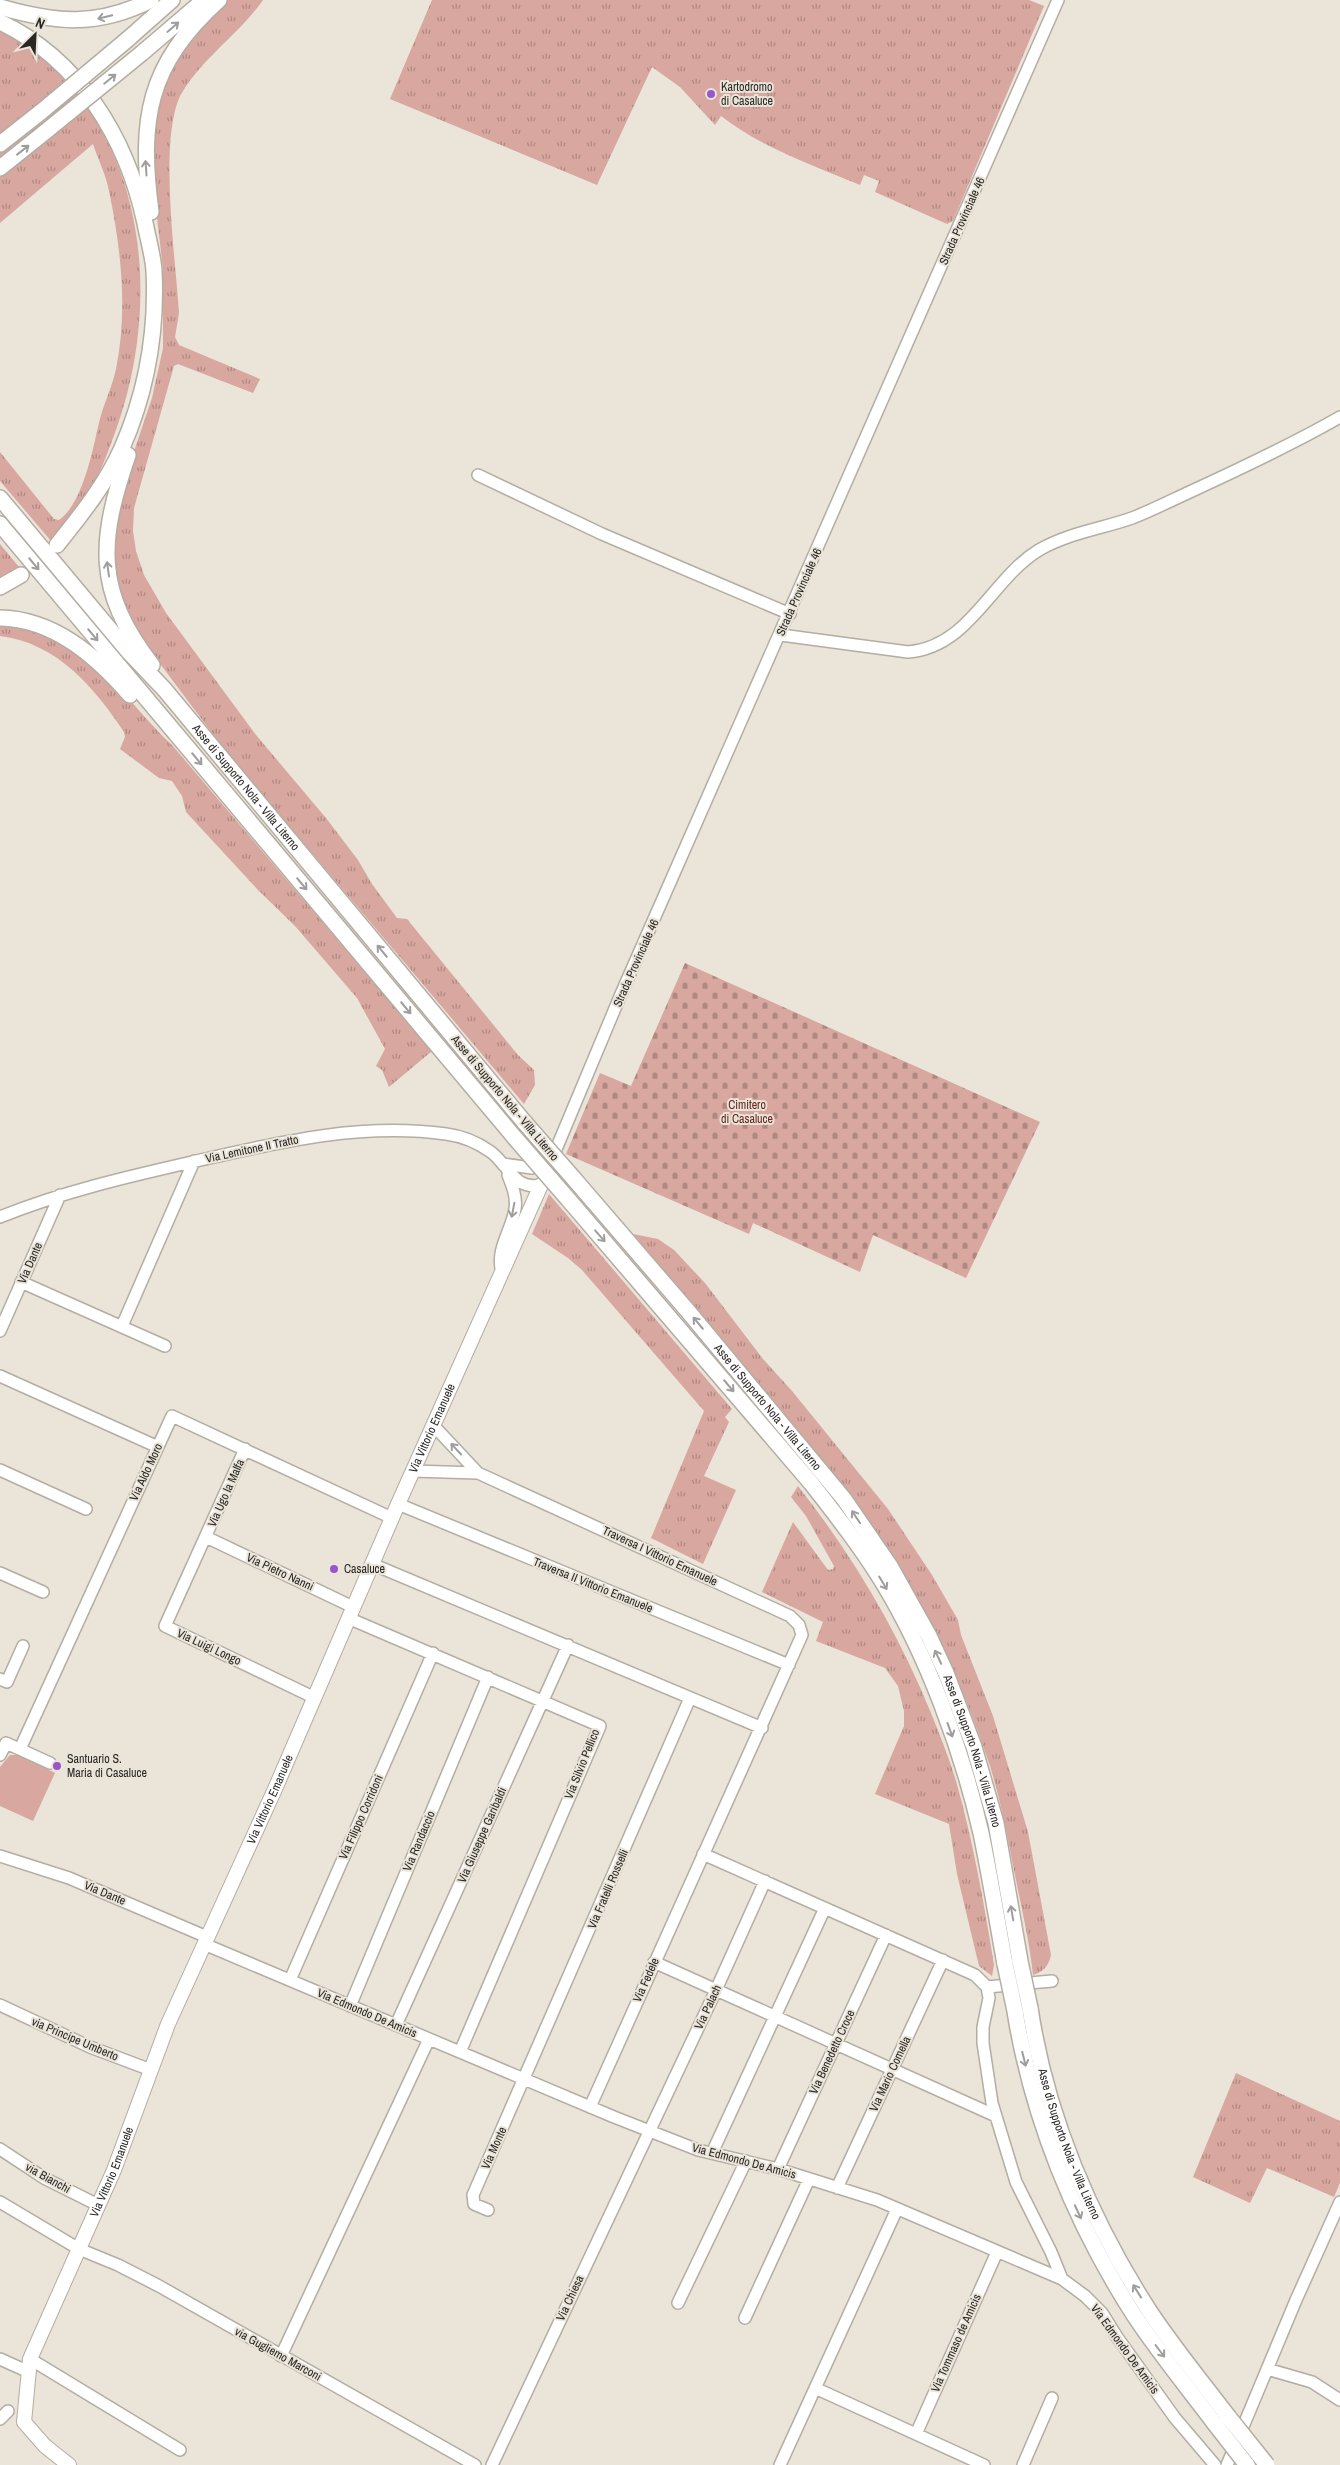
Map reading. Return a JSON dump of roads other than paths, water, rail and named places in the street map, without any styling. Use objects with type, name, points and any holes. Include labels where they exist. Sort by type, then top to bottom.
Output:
[{"type":"highway","points":[[0,7],[32,16],[68,21],[96,19],[129,11],[150,0]]},
{"type":"highway","points":[[0,144],[128,40],[172,0]]},
{"type":"highway","points":[[0,168],[204,0]]},
{"type":"highway","points":[[151,251],[154,230],[145,150],[150,104],[166,63],[189,29],[219,0]]},
{"type":"highway","points":[[0,22],[14,29],[63,65],[97,105],[124,152],[140,201],[154,270],[153,328],[132,442],[117,487],[108,528],[107,566],[119,612],[131,638],[156,670],[165,690]]},
{"type":"highway","points":[[57,546],[86,509],[110,472],[122,448],[138,403]]},
{"type":"highway","name":"Asse di Supporto Nola - Villa Literno","points":[[0,498],[121,644],[165,690],[525,1123],[687,1310],[844,1499],[890,1566],[942,1665],[974,1747],[996,1824],[1020,1961],[1022,2009]]},
{"type":"highway","name":"Asse di Supporto Nola - Villa Literno","points":[[0,524],[515,1138],[811,1483],[848,1530],[883,1582],[937,1693],[959,1754],[981,1833],[1004,1964],[1035,2043],[1054,2108],[1092,2207],[1130,2280],[1221,2420],[1247,2465]]},
{"type":"highway","points":[[0,588],[21,575]]},
{"type":"highway","points":[[0,618],[24,621],[47,628],[67,638],[106,667],[138,704],[168,724]]},
{"type":"highway","name":"Asse di Supporto Nola - Villa Literno","points":[[1221,2420],[1267,2465]]},
{"type":"main road","name":"Via Vittorio Emanuele","points":[[68,2465],[44,2446],[24,2422],[29,2365],[114,2170],[168,2024],[315,1698],[412,1471],[541,1185]]},
{"type":"street","name":"Strada Provinciale 46","points":[[541,1185],[622,994],[1058,0]]},
{"type":"street","points":[[781,635],[908,652],[929,649],[950,637],[986,604],[1013,572],[1039,550],[1075,534],[1132,518],[1238,470],[1340,417]]},
{"type":"street","points":[[478,475],[602,534],[790,614]]},
{"type":"street","name":"Via Lemitone II Tratto","points":[[0,1217],[96,1184],[261,1145],[315,1136],[381,1131],[427,1132],[465,1138],[492,1153],[503,1164],[528,1174],[541,1185]]},
{"type":"street","points":[[503,1164],[532,1168],[545,1159],[559,1143]]},
{"type":"street","points":[[122,1326],[194,1162]]},
{"type":"street","points":[[502,1272],[499,1265],[501,1250],[516,1208],[514,1187],[503,1164]]},
{"type":"street","name":"Via Dante","points":[[0,1330],[60,1195]]},
{"type":"street","points":[[21,1282],[165,1346]]},
{"type":"street","points":[[0,1376],[158,1447]]},
{"type":"street","name":"Via Aldo Moro","points":[[20,1749],[172,1416],[392,1518]]},
{"type":"street","name":"Traversa I Vittorio Emanuele","points":[[433,1425],[478,1474]]},
{"type":"street","name":"Via Ugo la Malfa","points":[[206,1537],[245,1449]]},
{"type":"street","points":[[0,1470],[86,1509]]},
{"type":"street","name":"Traversa I Vittorio Emanuele","points":[[412,1471],[478,1474],[790,1616],[799,1625],[802,1635],[789,1665]]},
{"type":"street","name":"Traversa II Vittorio Emanuele","points":[[398,1504],[789,1665]]},
{"type":"street","name":"Via Pietro Nanni","points":[[206,1537],[351,1612]]},
{"type":"street","name":"Via Luigi Longo","points":[[206,1537],[165,1626],[315,1698]]},
{"type":"street","points":[[372,1564],[762,1728]]},
{"type":"street","points":[[0,1573],[43,1592]]},
{"type":"street","name":"Via Silvio Pellico","points":[[351,1612],[433,1654],[600,1726],[460,2052]]},
{"type":"street","name":"Via Giuseppe Garibaldi","points":[[396,2025],[568,1645]]},
{"type":"street","points":[[0,1678],[7,1682],[23,1646]]},
{"type":"street","name":"Via Filippo Corridoni","points":[[290,1980],[433,1654]]},
{"type":"street","name":"Via Fedele","points":[[590,2107],[789,1665]]},
{"type":"street","name":"Via Randaccio","points":[[350,2006],[488,1677]]},
{"type":"street","name":"Via Fratelli Rosselli","points":[[525,2079],[690,1698]]},
{"type":"street","points":[[0,1755],[6,1743],[50,1763]]},
{"type":"street","points":[[703,1854],[943,1960],[975,1975],[987,1987],[989,1998],[983,2027],[984,2051],[996,2116],[1016,2182],[1051,2252],[1062,2280]]},
{"type":"street","name":"Via Dante","points":[[0,1856],[69,1878],[205,1941]]},
{"type":"street","name":"Via Palach","points":[[648,2130],[716,1990],[765,1882]]},
{"type":"street","points":[[712,2153],[825,1908]]},
{"type":"street","name":"Via Benedetto Croce","points":[[778,2169],[886,1935]]},
{"type":"street","name":"Via Edmondo De Amicis","points":[[205,1941],[350,2006],[648,2130],[712,2153],[778,2169],[897,2209],[1062,2280],[1085,2296],[1102,2313],[1116,2338],[1176,2418],[1215,2465]]},
{"type":"street","name":"Via Mario Comella","points":[[837,2188],[943,1960]]},
{"type":"street","points":[[654,1962],[996,2116]]},
{"type":"street","points":[[987,1987],[1052,1981]]},
{"type":"street","name":"via Principe Umberto","points":[[0,2004],[90,2048],[151,2070]]},
{"type":"street","points":[[281,2356],[428,2039]]},
{"type":"street","name":"Via Monte","points":[[488,2210],[474,2204],[473,2195],[525,2079]]},
{"type":"street","name":"Via Chiesa","points":[[492,2465],[648,2130]]},
{"type":"street","name":"via Bianchi","points":[[0,2149],[44,2178],[98,2205]]},
{"type":"street","points":[[678,2303],[746,2161]]},
{"type":"street","points":[[745,2318],[809,2179]]},
{"type":"street","name":"via Gugliemo Marconi","points":[[0,2202],[79,2248],[159,2286],[475,2465]]},
{"type":"street","points":[[1227,2465],[1340,2202]]},
{"type":"street","points":[[780,2465],[897,2209]]},
{"type":"street","name":"Via Tommaso de Amicis","points":[[916,2434],[997,2252]]},
{"type":"street","points":[[0,2359],[29,2365],[180,2450]]},
{"type":"street","points":[[1267,2369],[1312,2382],[1340,2400]]},
{"type":"street","points":[[815,2388],[984,2465]]},
{"type":"street","points":[[1023,2465],[1052,2398]]},
{"type":"place","name":"Kartodromo di Casaluce","points":[[711,94]]},
{"type":"place","name":"Casaluce","points":[[334,1569]]},
{"type":"place","name":"Santuario S. Maria di Casaluce","points":[[57,1766]]},
{"type":"park label","name":"Cimitero di Casaluce","points":[[747,1112]]}]
